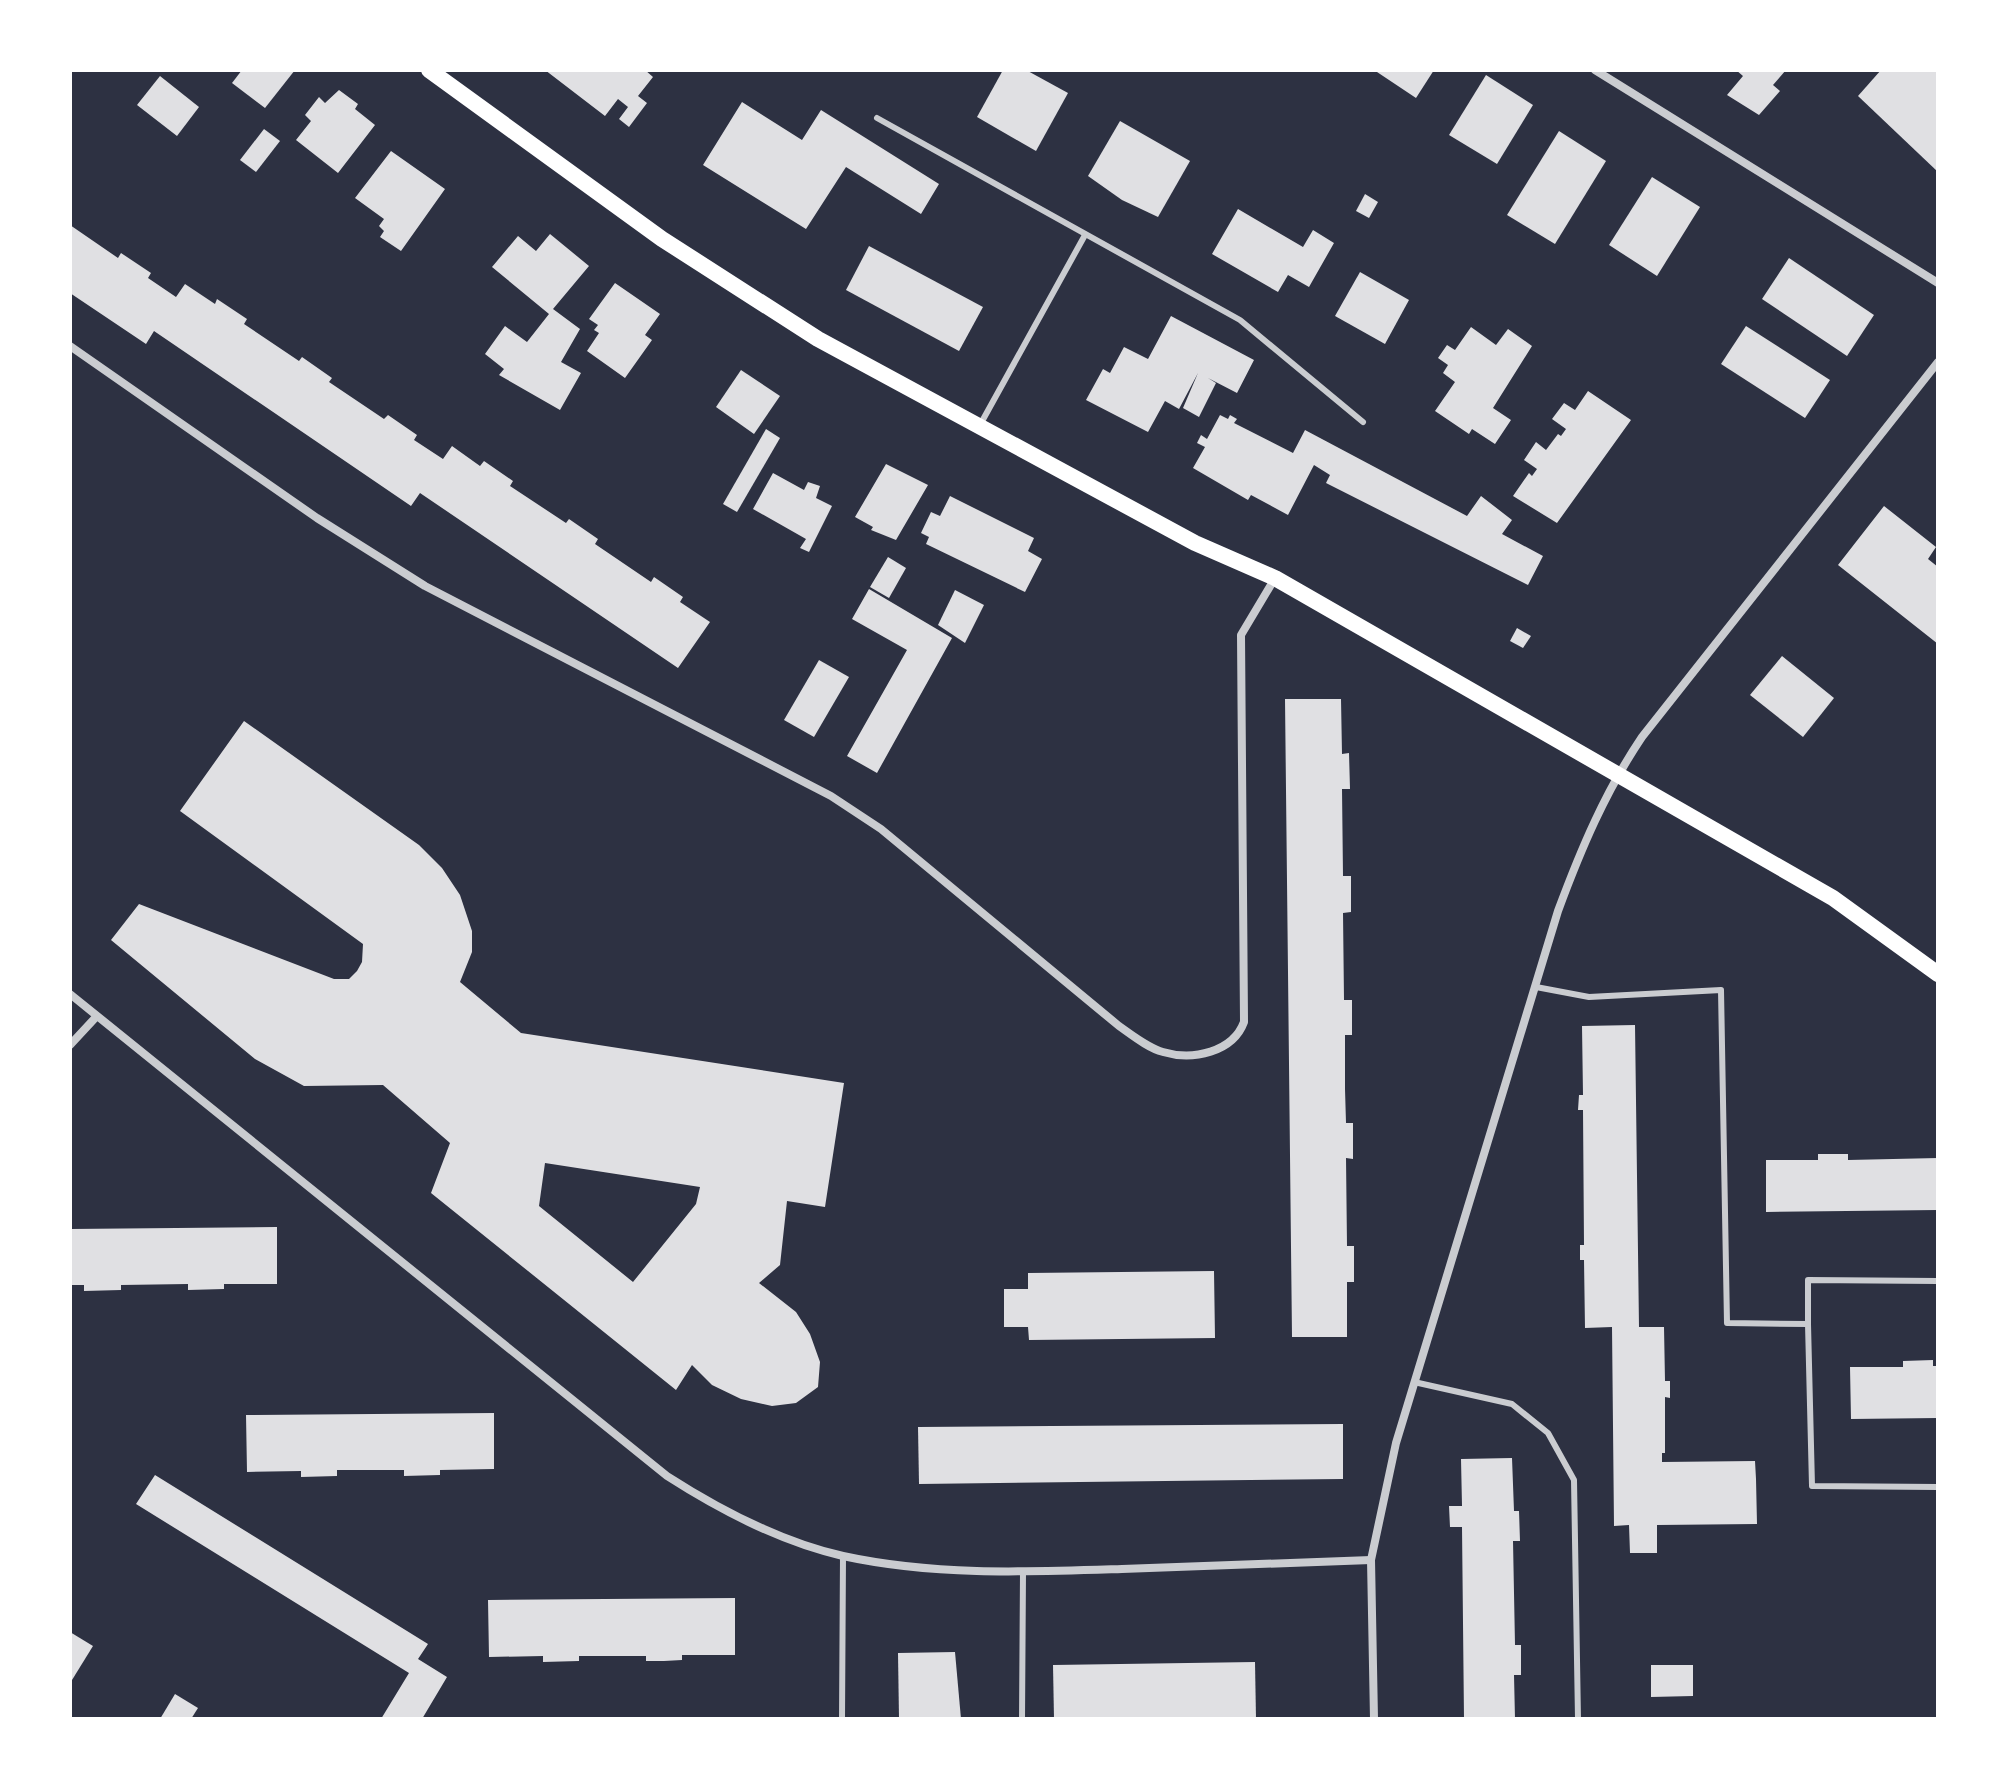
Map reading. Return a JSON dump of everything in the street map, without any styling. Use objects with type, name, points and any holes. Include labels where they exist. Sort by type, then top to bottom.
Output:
[{"type":"main road","points":[[429,70],[662,239],[818,339],[1195,543],[1275,578],[1833,898],[1938,974]]},
{"type":"street","points":[[1595,70],[1938,283]]},
{"type":"street","points":[[70,346],[317,518],[425,586],[831,796],[881,829],[1119,1026],[1163,1052],[1199,1054],[1220,1050],[1238,1038],[1244,1022],[1241,635],[1275,578]]},
{"type":"street","points":[[1374,1719],[1371,1560],[1396,1443],[1583,843],[1616,775],[1642,737],[1938,362]]},
{"type":"street","points":[[70,994],[667,1476],[762,1528],[843,1556],[939,1571],[1023,1572],[1371,1560]]},
{"type":"street","points":[[70,1045],[96,1017]]},
{"type":"lane","points":[[877,118],[1240,320],[1363,422]]},
{"type":"lane","points":[[978,428],[1085,235]]},
{"type":"lane","points":[[1536,987],[1589,997],[1721,990],[1727,1323],[1808,1324]]},
{"type":"lane","points":[[1938,1281],[1808,1280],[1812,1486],[1938,1487]]},
{"type":"lane","points":[[1414,1382],[1512,1404],[1548,1433],[1574,1480],[1578,1719]]},
{"type":"lane","points":[[842,1719],[843,1556]]},
{"type":"lane","points":[[1022,1719],[1023,1572]]},
{"type":"building","points":[[242,70],[295,70],[265,108],[232,83]]},
{"type":"building","points":[[545,70],[645,70],[653,77],[638,96],[647,103],[629,127],[619,119],[628,107],[618,99],[605,116]]},
{"type":"building","points":[[1003,70],[1026,70],[1068,93],[1036,151],[977,117]]},
{"type":"building","points":[[1374,70],[1434,70],[1416,98]]},
{"type":"building","points":[[1736,70],[1786,70],[1773,85],[1780,91],[1759,115],[1727,95],[1743,76]]},
{"type":"building","points":[[1881,70],[1938,70],[1938,172],[1858,96]]},
{"type":"building","points":[[1486,75],[1533,105],[1497,164],[1449,135]]},
{"type":"building","points":[[160,76],[199,107],[177,136],[137,105]]},
{"type":"building","points":[[339,90],[358,104],[355,109],[375,125],[338,173],[296,140],[311,121],[305,115],[319,97],[325,103]]},
{"type":"building","points":[[742,102],[802,140],[821,110],[939,184],[921,214],[846,167],[806,229],[703,165]]},
{"type":"building","points":[[1120,121],[1190,161],[1158,217],[1122,200],[1088,176]]},
{"type":"building","points":[[264,129],[280,141],[256,172],[240,160]]},
{"type":"building","points":[[1559,131],[1606,161],[1555,244],[1507,215]]},
{"type":"building","points":[[391,151],[445,189],[401,251],[380,237],[384,231],[379,226],[384,219],[355,198]]},
{"type":"building","points":[[1652,177],[1700,207],[1657,276],[1609,245]]},
{"type":"building","points":[[1365,194],[1378,202],[1369,218],[1356,211]]},
{"type":"building","points":[[1238,209],[1303,247],[1313,230],[1334,243],[1309,287],[1288,275],[1278,292],[1212,254]]},
{"type":"building","points":[[70,225],[118,258],[121,253],[151,273],[148,278],[176,297],[185,284],[215,304],[217,299],[247,319],[244,324],[299,361],[302,357],[332,378],[329,382],[384,419],[388,415],[417,435],[414,440],[443,459],[452,446],[480,466],[484,461],[513,481],[510,486],[566,523],[569,519],[598,539],[595,544],[651,582],[654,577],[683,597],[680,602],[710,622],[678,668],[420,493],[411,506],[154,331],[146,344],[70,293]]},
{"type":"building","points":[[550,234],[589,266],[553,309],[580,329],[561,362],[581,373],[560,410],[499,375],[504,369],[485,354],[505,326],[527,342],[549,314],[492,267],[518,236],[536,251]]},
{"type":"building","points":[[869,246],[983,307],[959,351],[846,290]]},
{"type":"building","points":[[1789,258],[1874,315],[1847,356],[1762,299]]},
{"type":"building","points":[[1360,272],[1409,300],[1385,344],[1335,316]]},
{"type":"building","points":[[615,283],[660,314],[645,335],[652,340],[625,378],[587,351],[599,333],[594,330],[598,325],[589,319]]},
{"type":"building","points":[[1171,316],[1254,360],[1237,393],[1208,378],[1216,383],[1199,417],[1183,408],[1198,373],[1179,409],[1165,401],[1148,432],[1086,400],[1103,369],[1110,373],[1124,347],[1148,359]]},
{"type":"building","points":[[1746,326],[1830,380],[1805,418],[1721,364]]},
{"type":"building","points":[[1471,327],[1496,345],[1508,329],[1532,346],[1493,408],[1511,420],[1495,444],[1472,429],[1469,434],[1435,411],[1455,382],[1443,373],[1448,365],[1438,358],[1447,345],[1455,350]]},
{"type":"building","points":[[741,370],[780,396],[754,434],[716,407]]},
{"type":"building","points":[[1588,391],[1631,420],[1557,523],[1513,496],[1529,473],[1532,476],[1537,469],[1524,460],[1536,442],[1546,450],[1566,429],[1552,419],[1564,403],[1575,410]]},
{"type":"building","points":[[1220,415],[1228,419],[1230,415],[1237,419],[1234,423],[1293,453],[1305,430],[1467,516],[1481,496],[1512,520],[1502,534],[1543,556],[1528,585],[1326,483],[1330,475],[1314,465],[1288,515],[1251,495],[1248,500],[1193,468],[1205,447],[1197,443],[1201,435],[1207,439]]},
{"type":"building","points":[[766,429],[780,438],[737,512],[723,504]]},
{"type":"building","points":[[886,464],[928,485],[896,540],[871,530],[873,527],[855,517]]},
{"type":"building","points":[[773,473],[804,490],[808,482],[820,486],[816,498],[832,506],[809,552],[800,548],[806,539],[753,509]]},
{"type":"building","points":[[950,496],[1034,538],[1028,551],[1042,559],[1025,592],[926,544],[929,537],[921,533],[931,512],[940,516]]},
{"type":"building","points":[[1884,506],[1936,547],[1928,559],[1938,567],[1938,644],[1838,565]]},
{"type":"building","points":[[888,557],[906,568],[889,598],[870,587]]},
{"type":"building","points":[[869,589],[952,638],[877,773],[847,756],[907,650],[852,619]]},
{"type":"building","points":[[955,590],[984,605],[965,643],[938,625]]},
{"type":"building","points":[[1517,628],[1531,636],[1523,648],[1510,641]]},
{"type":"building","points":[[1782,656],[1834,698],[1803,737],[1750,695]]},
{"type":"building","points":[[819,660],[849,677],[814,737],[784,720]]},
{"type":"building","points":[[1285,699],[1341,699],[1342,754],[1349,753],[1350,789],[1342,789],[1343,876],[1351,876],[1351,912],[1343,913],[1344,1000],[1352,1000],[1352,1035],[1345,1035],[1346,1123],[1353,1123],[1353,1159],[1346,1158],[1347,1246],[1354,1246],[1354,1282],[1347,1282],[1347,1337],[1292,1337]]},
{"type":"building","points":[[244,721],[419,845],[442,868],[460,895],[472,931],[472,952],[460,982],[521,1033],[844,1083],[825,1207],[787,1201],[780,1265],[759,1283],[796,1312],[810,1334],[820,1362],[818,1387],[796,1403],[772,1406],[741,1399],[712,1385],[692,1365],[676,1390],[431,1193],[450,1143],[383,1085],[304,1086],[255,1059],[111,940],[139,904],[334,979],[349,979],[362,962],[363,944],[180,811]],"holes":[[[545,1163],[700,1187],[696,1204],[633,1282],[539,1206]]]},
{"type":"building","points":[[1635,1025],[1639,1327],[1664,1327],[1665,1381],[1670,1381],[1670,1398],[1665,1397],[1665,1453],[1662,1453],[1662,1462],[1755,1461],[1756,1479],[1757,1524],[1657,1525],[1657,1553],[1630,1553],[1629,1525],[1614,1526],[1612,1327],[1585,1328],[1584,1260],[1580,1260],[1580,1245],[1584,1245],[1583,1110],[1578,1110],[1579,1095],[1583,1095],[1582,1026]]},
{"type":"building","points":[[1818,1154],[1848,1154],[1848,1160],[1938,1158],[1938,1210],[1766,1212],[1766,1160],[1818,1160]]},
{"type":"building","points":[[277,1227],[277,1284],[224,1284],[224,1289],[188,1290],[188,1284],[121,1285],[121,1290],[84,1291],[84,1285],[70,1285],[70,1229]]},
{"type":"building","points":[[1214,1271],[1215,1338],[1029,1340],[1028,1327],[1004,1327],[1004,1289],[1028,1289],[1028,1273]]},
{"type":"building","points":[[1933,1360],[1933,1366],[1938,1366],[1938,1418],[1851,1419],[1850,1367],[1903,1367],[1903,1361]]},
{"type":"building","points":[[494,1413],[494,1469],[440,1470],[440,1475],[404,1476],[404,1470],[337,1470],[337,1476],[301,1477],[301,1471],[247,1472],[246,1415]]},
{"type":"building","points":[[1343,1424],[1343,1479],[919,1484],[918,1427]]},
{"type":"building","points":[[1512,1458],[1514,1511],[1519,1511],[1520,1541],[1513,1541],[1515,1645],[1521,1645],[1521,1675],[1514,1675],[1515,1719],[1464,1719],[1462,1527],[1450,1527],[1449,1506],[1462,1506],[1461,1459]]},
{"type":"building","points":[[155,1475],[428,1644],[418,1659],[447,1677],[422,1719],[381,1719],[409,1673],[136,1504]]},
{"type":"building","points":[[735,1598],[735,1655],[682,1655],[682,1660],[664,1661],[646,1661],[646,1656],[579,1656],[579,1661],[543,1662],[543,1656],[489,1657],[488,1600]]},
{"type":"building","points":[[70,1632],[93,1646],[72,1680],[70,1679]]},
{"type":"building","points":[[955,1652],[961,1719],[899,1719],[898,1653]]},
{"type":"building","points":[[1255,1662],[1256,1719],[1054,1719],[1053,1665]]},
{"type":"building","points":[[1651,1665],[1693,1665],[1693,1696],[1651,1697]]},
{"type":"building","points":[[175,1694],[198,1708],[191,1719],[160,1719]]}]
